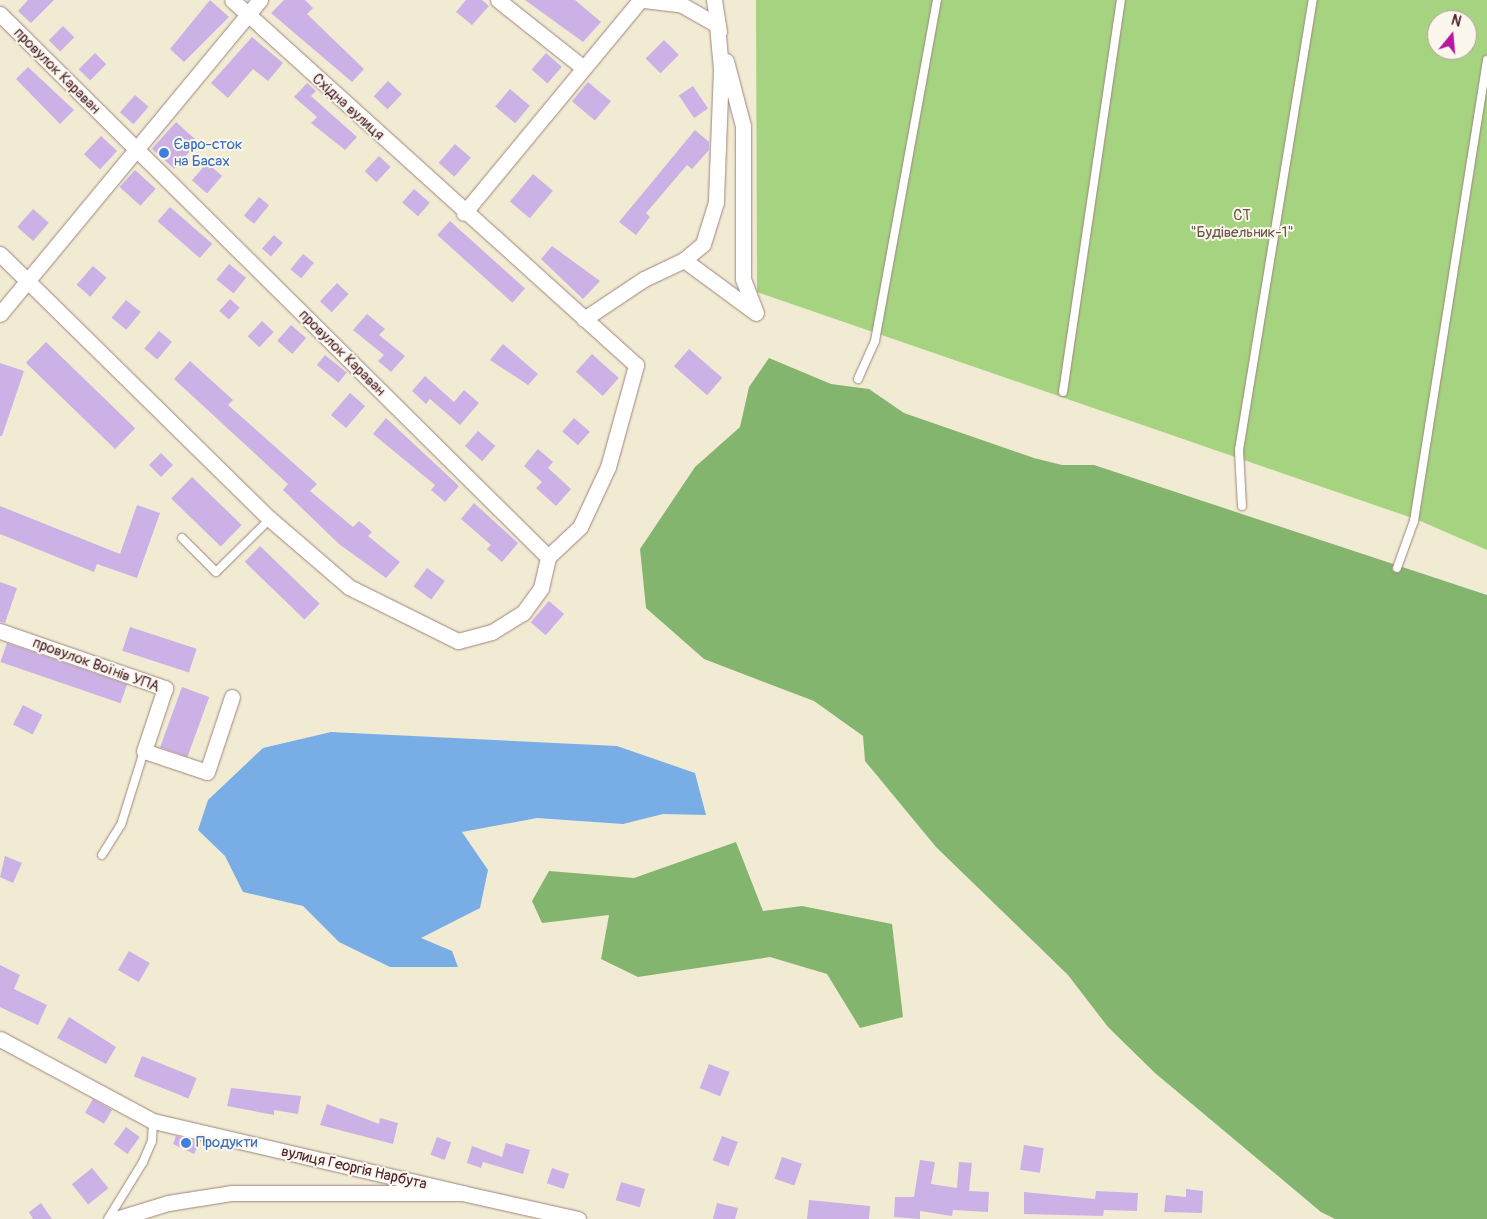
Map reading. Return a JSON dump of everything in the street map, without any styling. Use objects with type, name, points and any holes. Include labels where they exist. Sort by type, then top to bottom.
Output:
[{"type":"street","name":"Східна вулиця","points":[[232,0],[464,214],[636,365],[604,476],[580,528],[548,557]]},
{"type":"street","points":[[0,314],[260,0]]},
{"type":"street","points":[[498,0],[581,66]]},
{"type":"street","points":[[464,214],[581,66],[640,0]]},
{"type":"street","points":[[644,0],[682,5],[717,25],[742,126],[743,279],[756,313],[684,260]]},
{"type":"street","points":[[584,319],[644,279],[684,260],[703,244],[716,202],[721,69],[714,0]]},
{"type":"street","name":"провулок Караван","points":[[0,14],[548,557]]},
{"type":"street","points":[[0,254],[270,519],[349,587],[458,641],[492,632],[523,613],[541,588],[548,557]]},
{"type":"street","name":"провулок Воїнів УПА","points":[[0,631],[165,688],[144,751]]},
{"type":"street","points":[[144,751],[207,772],[232,697]]},
{"type":"street","name":"вулиця Георгія Нарбута","points":[[0,1040],[153,1121],[462,1193]]},
{"type":"street","points":[[116,1219],[168,1203],[232,1193],[462,1193],[578,1219]]},
{"type":"lane","points":[[858,378],[876,341],[937,0]]},
{"type":"lane","points":[[1063,392],[1121,0]]},
{"type":"lane","points":[[1242,506],[1239,450],[1313,0]]},
{"type":"lane","points":[[1397,568],[1414,521],[1487,60]]},
{"type":"lane","points":[[182,538],[216,572],[270,519]]},
{"type":"lane","points":[[102,855],[121,825],[144,751]]},
{"type":"lane","points":[[108,1219],[143,1162],[152,1141],[153,1121]]},
{"type":"green space","name":"СТ \"Будівельник-1\"","points":[[756,0],[1487,0],[1487,550],[1418,520],[757,292]]},
{"type":"green space","points":[[769,358],[831,384],[869,389],[904,413],[1034,458],[1062,465],[1094,465],[1487,595],[1487,1219],[1335,1219],[1321,1212],[1155,1073],[1108,1027],[1068,975],[936,847],[865,761],[863,736],[814,701],[704,659],[646,608],[640,549],[695,467],[740,427],[749,387]]},
{"type":"green space","points":[[736,842],[763,911],[802,906],[892,924],[903,1017],[860,1028],[827,974],[770,957],[638,977],[601,959],[609,915],[542,923],[532,901],[549,871],[634,878]]},
{"type":"water","points":[[331,732],[617,746],[695,773],[706,815],[663,814],[623,824],[537,818],[462,832],[488,870],[480,908],[421,938],[452,951],[458,967],[390,967],[339,942],[303,906],[243,892],[225,856],[198,830],[208,800],[263,748]]},
{"type":"building","points":[[28,0],[54,0],[31,23],[18,11]]},
{"type":"building","points":[[210,0],[229,17],[184,62],[170,49]]},
{"type":"building","points":[[284,0],[305,0],[313,8],[307,14],[364,69],[352,82],[271,13]]},
{"type":"building","points":[[466,0],[482,0],[489,6],[472,25],[456,12]]},
{"type":"building","points":[[525,0],[575,0],[601,22],[583,42]]},
{"type":"building","points":[[63,26],[74,37],[60,51],[49,40]]},
{"type":"building","points":[[252,37],[283,63],[268,81],[253,69],[228,98],[211,83]]},
{"type":"building","points":[[664,40],[679,55],[660,73],[646,58]]},
{"type":"building","points":[[95,53],[106,64],[90,81],[79,69]]},
{"type":"building","points":[[546,53],[562,67],[547,83],[532,70]]},
{"type":"building","points":[[28,67],[74,110],[60,124],[16,79]]},
{"type":"building","points":[[388,81],[402,94],[388,109],[374,96]]},
{"type":"building","points":[[588,82],[611,101],[595,120],[572,101]]},
{"type":"building","points":[[307,83],[316,91],[311,96],[357,137],[345,150],[311,123],[317,117],[294,97]]},
{"type":"building","points":[[693,86],[708,108],[694,118],[679,96]]},
{"type":"building","points":[[510,89],[530,106],[515,123],[495,107]]},
{"type":"building","points":[[135,95],[149,107],[133,124],[120,112]]},
{"type":"building","points":[[176,122],[198,142],[174,169],[152,149]]},
{"type":"building","points":[[695,130],[709,142],[709,150],[692,169],[687,165],[646,213],[650,217],[636,235],[619,222]]},
{"type":"building","points":[[101,136],[117,151],[100,169],[84,154]]},
{"type":"building","points":[[455,144],[471,158],[454,177],[439,163]]},
{"type":"building","points":[[379,156],[391,167],[376,182],[365,171]]},
{"type":"building","points":[[207,163],[222,176],[207,193],[192,180]]},
{"type":"building","points":[[135,170],[156,189],[140,206],[120,187]]},
{"type":"building","points":[[533,174],[553,191],[530,218],[510,202]]},
{"type":"building","points":[[414,189],[430,203],[418,216],[402,203]]},
{"type":"building","points":[[259,197],[269,205],[254,224],[244,216]]},
{"type":"building","points":[[170,207],[212,244],[200,258],[158,221]]},
{"type":"building","points":[[33,209],[49,223],[33,241],[17,227]]},
{"type":"building","points":[[450,221],[525,289],[512,303],[437,235]]},
{"type":"building","points":[[274,235],[283,243],[271,256],[262,248]]},
{"type":"building","points":[[552,246],[600,281],[583,299],[541,259]]},
{"type":"building","points":[[303,254],[314,263],[301,278],[290,270]]},
{"type":"building","points":[[229,264],[246,278],[234,293],[216,280]]},
{"type":"building","points":[[93,266],[107,278],[90,297],[77,285]]},
{"type":"building","points":[[337,283],[349,294],[332,312],[320,301]]},
{"type":"building","points":[[230,299],[240,308],[229,320],[219,311]]},
{"type":"building","points":[[126,300],[141,312],[126,330],[112,318]]},
{"type":"building","points":[[367,314],[385,329],[379,335],[405,356],[391,372],[378,361],[384,355],[353,330]]},
{"type":"building","points":[[262,321],[274,332],[259,347],[248,336]]},
{"type":"building","points":[[291,325],[306,338],[292,354],[277,341]]},
{"type":"building","points":[[159,331],[172,342],[157,360],[144,349]]},
{"type":"building","points":[[46,342],[135,428],[115,449],[26,363]]},
{"type":"building","points":[[503,344],[538,374],[528,385],[490,360]]},
{"type":"building","points":[[689,349],[722,378],[707,395],[674,366]]},
{"type":"building","points":[[592,354],[619,378],[603,396],[576,372]]},
{"type":"building","points":[[325,355],[347,373],[339,383],[317,365]]},
{"type":"building","points":[[190,361],[233,400],[228,405],[317,484],[310,491],[353,527],[359,521],[372,532],[368,536],[400,562],[386,578],[339,544],[283,490],[288,484],[174,379]]},
{"type":"building","points":[[0,363],[24,371],[2,436],[0,436]]},
{"type":"building","points":[[425,376],[454,402],[464,390],[479,403],[460,425],[430,399],[426,404],[412,391]]},
{"type":"building","points":[[350,393],[365,406],[346,428],[331,415]]},
{"type":"building","points":[[386,418],[459,486],[445,502],[431,490],[435,485],[373,434]]},
{"type":"building","points":[[574,418],[590,432],[578,445],[562,432]]},
{"type":"building","points":[[478,431],[495,446],[482,461],[465,446]]},
{"type":"building","points":[[538,449],[553,462],[548,468],[571,489],[556,506],[536,488],[542,482],[524,466]]},
{"type":"building","points":[[161,453],[173,465],[161,477],[149,465]]},
{"type":"building","points":[[192,477],[242,525],[221,547],[171,499]]},
{"type":"building","points":[[474,503],[518,543],[502,562],[487,549],[491,545],[461,519]]},
{"type":"building","points":[[137,505],[160,513],[137,578],[97,564],[94,572],[0,534],[0,506],[120,554]]},
{"type":"building","points":[[260,546],[320,604],[304,619],[245,562]]},
{"type":"building","points":[[427,568],[445,581],[431,600],[413,587]]},
{"type":"building","points":[[0,582],[17,588],[5,623],[0,622]]},
{"type":"building","points":[[549,601],[564,614],[546,635],[531,622]]},
{"type":"building","points":[[130,627],[197,649],[189,672],[122,651]]},
{"type":"building","points":[[7,643],[127,684],[121,703],[0,662]]},
{"type":"building","points":[[182,687],[209,697],[187,757],[160,747]]},
{"type":"building","points":[[23,705],[43,715],[33,735],[13,725]]},
{"type":"building","points":[[5,856],[22,863],[13,883],[0,877]]},
{"type":"building","points":[[129,951],[150,963],[139,982],[118,970]]},
{"type":"building","points":[[0,965],[20,975],[14,989],[47,1005],[38,1025],[0,1007]]},
{"type":"building","points":[[69,1017],[116,1047],[106,1064],[57,1038]]},
{"type":"building","points":[[142,1056],[197,1078],[188,1098],[134,1076]]},
{"type":"building","points":[[709,1064],[730,1072],[720,1096],[700,1088]]},
{"type":"building","points":[[231,1088],[301,1096],[298,1114],[274,1110],[274,1115],[227,1106]]},
{"type":"building","points":[[93,1099],[112,1110],[104,1124],[85,1113]]},
{"type":"building","points":[[327,1104],[379,1124],[380,1118],[398,1123],[393,1144],[320,1125]]},
{"type":"building","points":[[126,1127],[140,1137],[127,1154],[114,1144]]},
{"type":"building","name":"Продукти","points":[[176,1136],[200,1142],[194,1154],[173,1144]]},
{"type":"building","points":[[722,1136],[738,1142],[729,1166],[713,1160]]},
{"type":"building","points":[[437,1137],[451,1142],[445,1160],[431,1155]]},
{"type":"building","points":[[506,1143],[530,1150],[523,1174],[483,1162],[481,1168],[467,1163],[472,1146],[502,1157]]},
{"type":"building","points":[[1024,1145],[1044,1148],[1040,1173],[1020,1170]]},
{"type":"building","points":[[782,1157],[802,1164],[794,1186],[775,1179]]},
{"type":"building","points":[[920,1160],[935,1162],[931,1184],[957,1188],[959,1162],[972,1163],[969,1191],[989,1192],[988,1212],[953,1210],[952,1216],[920,1211],[920,1219],[894,1217],[895,1197],[914,1197]]},
{"type":"building","points":[[92,1168],[108,1188],[88,1205],[72,1184]]},
{"type":"building","points":[[552,1168],[569,1174],[564,1189],[547,1183]]},
{"type":"building","points":[[621,1182],[645,1189],[640,1207],[616,1200]]},
{"type":"building","points":[[1186,1189],[1203,1191],[1202,1213],[1164,1212],[1166,1195],[1186,1197]]},
{"type":"building","points":[[1096,1191],[1138,1193],[1137,1211],[1104,1210],[1103,1216],[1024,1214],[1024,1192],[1095,1199]]},
{"type":"building","points":[[809,1200],[870,1206],[869,1219],[807,1219]]},
{"type":"building","points":[[41,1203],[52,1219],[33,1219],[29,1212]]},
{"type":"building","points":[[717,1203],[738,1208],[735,1219],[713,1219]]},
{"type":"place","name":"Євро-сток на Басах","points":[[164,153]]},
{"type":"place","name":"Продукти","points":[[186,1143]]}]
